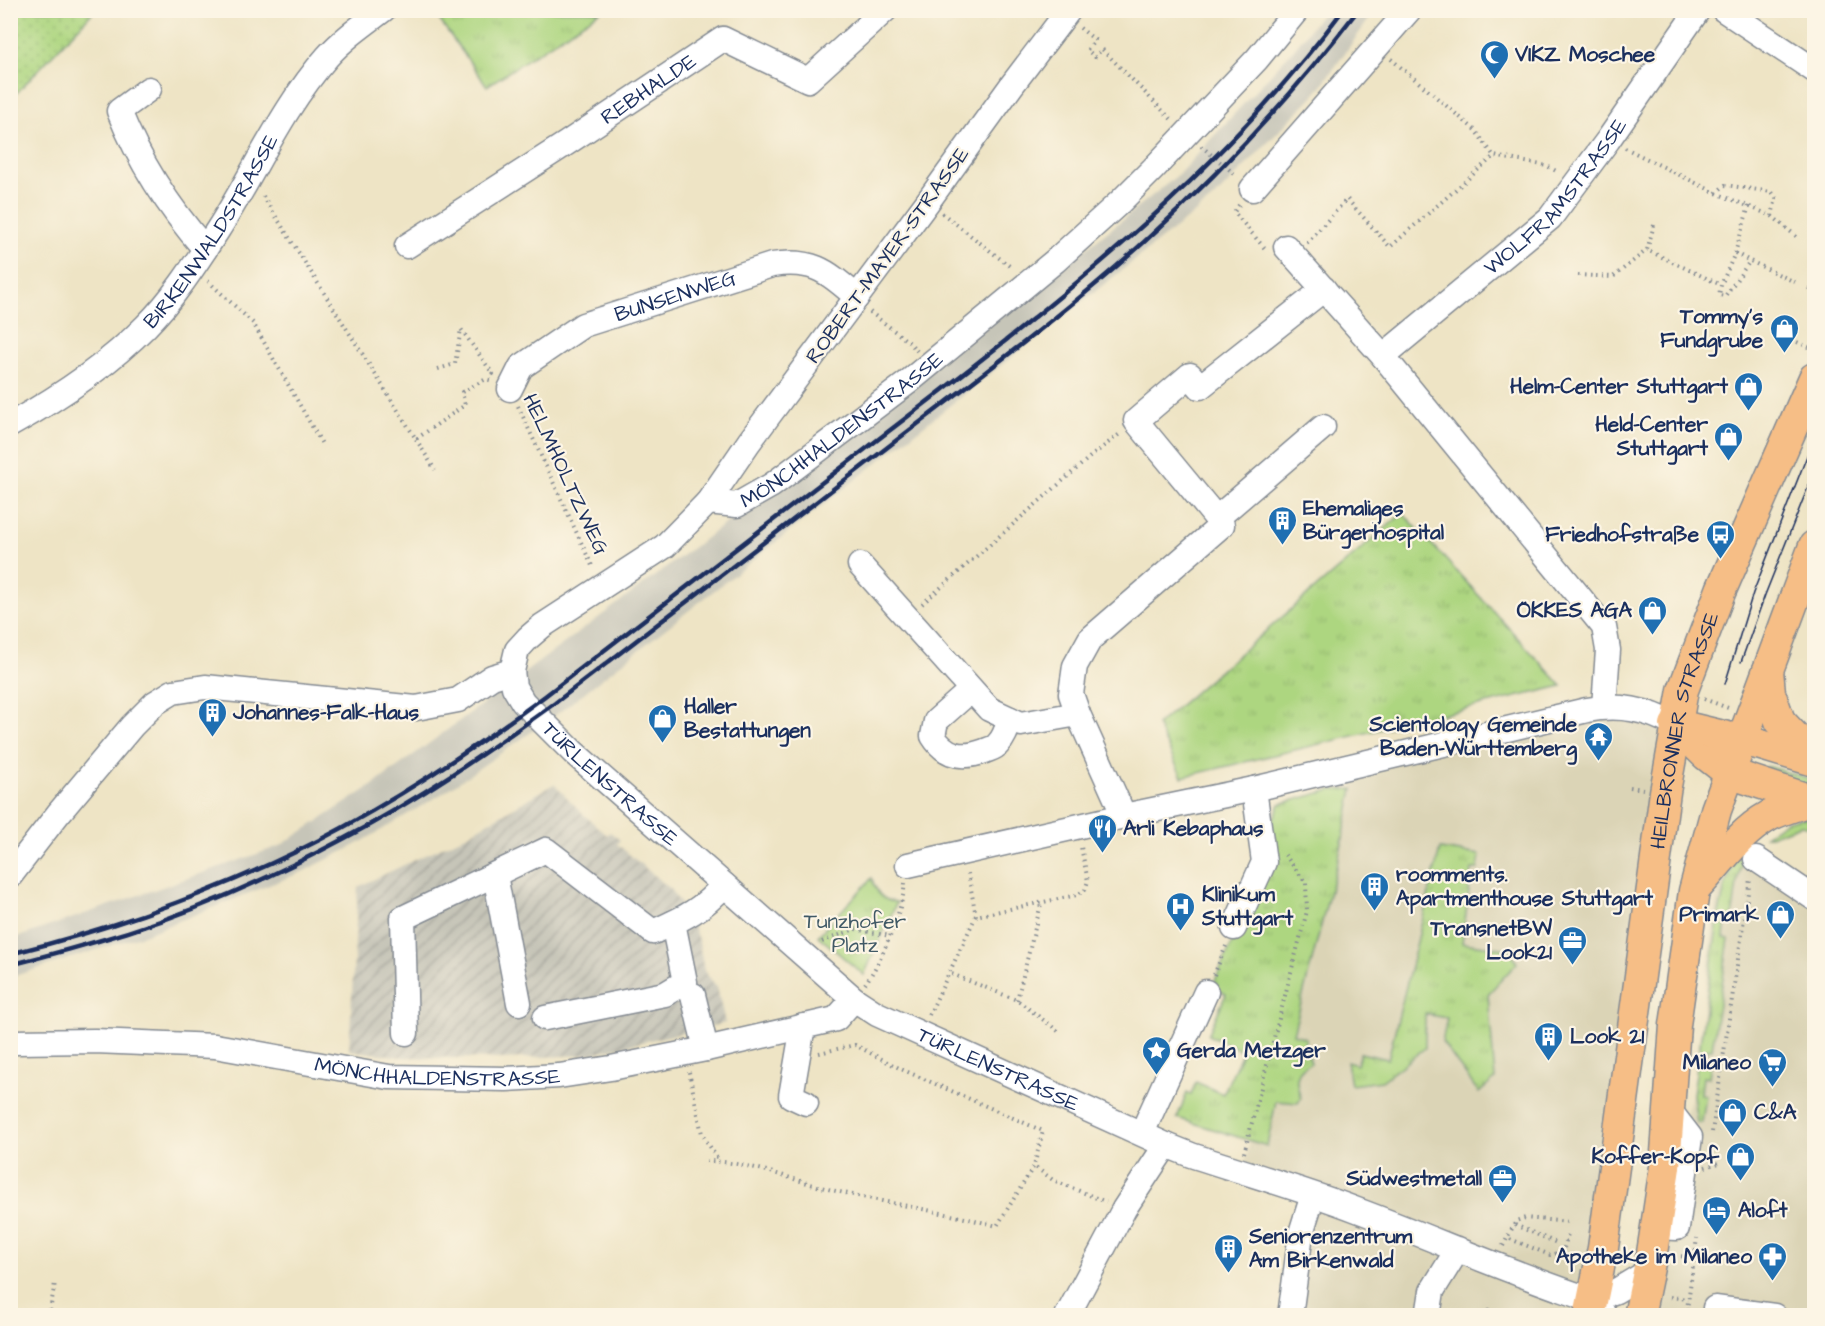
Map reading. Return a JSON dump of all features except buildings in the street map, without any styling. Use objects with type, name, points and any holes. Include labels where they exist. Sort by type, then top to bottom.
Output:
[{"type":"main road","name":"HEILBRONNER STRASSE","points":[[1595,1310],[1666,784],[1683,690],[1720,590],[1815,378]]},
{"type":"main road","points":[[1639,1316],[1656,1227],[1670,1111],[1675,1025],[1694,891],[1716,810],[1815,546]]},
{"type":"main road","points":[[1768,670],[1770,693],[1780,722],[1815,759]]},
{"type":"main road","points":[[1675,725],[1746,729],[1815,759]]},
{"type":"main road","points":[[1675,725],[1729,773],[1814,800]]},
{"type":"main road","points":[[1666,784],[1706,754],[1746,729]]},
{"type":"main road","points":[[1694,891],[1750,830],[1768,816],[1814,800]]},
{"type":"main road","points":[[1611,1184],[1625,1221],[1656,1227]]},
{"type":"street","name":"BIRKENWALDSTRASSE","points":[[10,425],[76,385],[147,325],[170,298],[198,258],[305,85],[351,34],[383,10]]},
{"type":"street","name":"REBHALDE","points":[[407,246],[723,39],[808,80],[885,10]]},
{"type":"street","name":"MÖNCHHALDENSTRASSE","points":[[512,671],[517,651],[542,626],[665,546],[708,502],[737,505],[772,485],[929,366],[1055,261],[1120,202],[1257,59],[1297,10]]},
{"type":"street","points":[[1252,189],[1409,10]]},
{"type":"street","name":"WOLFRAMSTRASSE","points":[[1383,356],[1550,218],[1608,140],[1698,10]]},
{"type":"street","points":[[1724,10],[1815,70]]},
{"type":"street","name":"ROBERT-MAYER-STRASSE","points":[[708,502],[749,442],[860,302],[1012,85],[1066,14]]},
{"type":"street","points":[[148,89],[119,111],[139,155],[180,220],[198,258]]},
{"type":"street","points":[[1284,253],[1324,289],[1540,531],[1604,627],[1608,650],[1604,707]]},
{"type":"street","name":"BUNSENWEG","points":[[502,382],[583,325],[772,265],[789,262],[805,263],[824,272],[860,302]]},
{"type":"street","points":[[1124,816],[1071,694],[1076,666],[1090,639],[1222,525],[1136,421],[1190,375],[1200,387],[1324,289]]},
{"type":"street","points":[[1217,518],[1323,428]]},
{"type":"street","points":[[860,565],[988,709],[1021,724],[1078,714]]},
{"type":"street","points":[[10,876],[58,814],[132,726],[155,703],[173,692],[206,687],[416,708],[458,700],[492,677],[512,671]]},
{"type":"street","name":"TÜRLENSTRASSE","points":[[512,671],[514,687],[523,702],[543,724],[854,999],[877,1014],[1166,1145],[1363,1212],[1548,1286],[1595,1310]]},
{"type":"street","points":[[971,690],[936,721],[933,736],[940,748],[959,757],[979,753],[996,746],[1005,734],[1010,719]]},
{"type":"street","points":[[908,865],[1254,789],[1604,707],[1629,708],[1656,714],[1675,725]]},
{"type":"street","points":[[1234,928],[1264,862],[1254,789]]},
{"type":"street","points":[[406,1033],[403,918],[546,850],[653,932],[690,916],[710,901],[724,885]]},
{"type":"street","points":[[1753,865],[1815,898]]},
{"type":"street","points":[[495,875],[519,1003]]},
{"type":"street","points":[[545,1018],[665,994],[685,982],[673,923]]},
{"type":"street","points":[[1142,1133],[1206,992]]},
{"type":"street","points":[[693,995],[695,1051]]},
{"type":"street","name":"MÖNCHHALDENSTRASSE","points":[[10,1041],[95,1041],[215,1046],[389,1077],[559,1076],[695,1051],[836,1019],[854,999]]},
{"type":"street","points":[[792,1102],[803,1026]]},
{"type":"street","points":[[1067,1316],[1124,1209],[1166,1145]]},
{"type":"street","points":[[1290,1316],[1301,1233],[1314,1195]]},
{"type":"street","points":[[1428,1316],[1432,1292],[1458,1249]]},
{"type":"street","points":[[1595,1310],[1616,1291],[1649,1271]]},
{"type":"street","points":[[1715,1308],[1762,1310]]},
{"type":"path","points":[[1066,14],[1095,40],[1087,50],[1095,57],[1102,49],[1186,133],[1252,189],[1234,212],[1284,253],[1347,199],[1390,247],[1494,156]]},
{"type":"path","points":[[1376,47],[1475,130],[1494,156],[1547,166]]},
{"type":"path","points":[[1608,140],[1716,193],[1772,216],[1797,237]]},
{"type":"path","points":[[247,181],[260,191],[435,470]]},
{"type":"path","points":[[1716,193],[1725,185],[1772,192],[1776,198],[1772,216]]},
{"type":"path","points":[[1749,206],[1719,295],[1725,297],[1750,261]]},
{"type":"path","points":[[948,217],[1012,268]]},
{"type":"path","points":[[1578,275],[1613,277],[1647,250],[1654,225]]},
{"type":"path","points":[[1647,250],[1721,285]]},
{"type":"path","points":[[1735,253],[1795,282]]},
{"type":"path","points":[[198,258],[254,323],[322,444]]},
{"type":"path","points":[[1808,288],[1815,291]]},
{"type":"path","points":[[860,302],[910,343],[929,366]]},
{"type":"path","name":"HELMHOLTZWEG","points":[[438,369],[455,364],[461,329],[502,382],[595,571]]},
{"type":"path","points":[[1797,342],[1815,349]]},
{"type":"path","points":[[416,439],[465,405],[462,392],[486,380]]},
{"type":"path","points":[[907,617],[1090,457],[1136,421]]},
{"type":"path","points":[[1683,690],[1746,729]]},
{"type":"path","points":[[976,916],[1041,904],[1077,895],[1085,890],[1088,881],[1077,827]]},
{"type":"path","points":[[1239,1171],[1307,911],[1306,883],[1278,845],[1260,832]]},
{"type":"path","points":[[920,1033],[976,916],[964,852]]},
{"type":"path","points":[[854,999],[868,980],[890,936],[903,903],[908,865]]},
{"type":"path","points":[[1710,1143],[1753,865]]},
{"type":"path","points":[[1017,1000],[1041,904]]},
{"type":"path","points":[[1206,992],[1234,928]]},
{"type":"path","points":[[800,952],[855,929],[890,936]]},
{"type":"path","points":[[949,973],[1017,1000],[1058,1031]]},
{"type":"path","points":[[706,1161],[719,1161],[840,1192],[951,1214],[997,1226],[1034,1166],[1043,1131],[901,1069],[855,1045],[798,1057]]},
{"type":"path","points":[[695,1051],[702,1134],[719,1161]]},
{"type":"path","points":[[1705,1178],[1708,1155]]},
{"type":"path","points":[[1034,1166],[1053,1180],[1124,1209]]},
{"type":"path","points":[[1492,1264],[1516,1221],[1525,1218],[1570,1222]]},
{"type":"path","points":[[1515,1225],[1558,1244]]},
{"type":"path","points":[[1510,1239],[1550,1255],[1563,1251],[1568,1234]]},
{"type":"path","points":[[1686,1316],[1697,1235]]},
{"type":"path","points":[[49,1316],[55,1283]]},
{"type":"path","points":[[1670,1297],[1688,1299]]},
{"type":"path","points":[[1487,1316],[1489,1309]]},
{"type":"shaded area","points":[[1324,11],[1375,11],[1316,93],[1215,197],[553,717],[443,793],[356,845],[302,872],[146,934],[11,977],[10,940],[280,846],[373,785],[741,512],[1050,278],[1178,175],[1294,49]]},
{"type":"shaded area","points":[[1604,713],[1670,731],[1585,1315],[1294,1315],[1318,1190],[1244,1167],[1250,1141],[1267,1145],[1353,789],[1355,770]]},
{"type":"shaded area","points":[[554,784],[607,835],[610,832],[620,840],[617,844],[669,888],[690,916],[699,943],[704,971],[717,987],[725,1023],[584,1055],[503,1059],[402,1057],[349,1050],[358,887],[463,837]]},
{"type":"shaded area","name":"Milaneo","points":[[1723,841],[1814,904],[1814,1315],[1653,1316],[1679,1136],[1693,1092]]},
{"type":"green space","points":[[10,11],[94,11],[11,99]]},
{"type":"green space","points":[[433,11],[601,11],[487,86]]},
{"type":"green space","points":[[1403,513],[1562,686],[1182,777],[1157,725]]},
{"type":"green space","points":[[1767,766],[1814,780],[1814,790],[1765,775]]},
{"type":"green space","points":[[1353,789],[1341,848],[1293,1034],[1306,1038],[1303,1050],[1308,1052],[1311,1063],[1301,1069],[1297,1078],[1301,1098],[1298,1103],[1276,1101],[1267,1146],[1177,1118],[1187,1093],[1191,1094],[1196,1082],[1223,1094],[1243,1051],[1208,1035],[1226,994],[1212,987],[1237,932],[1226,927],[1280,804],[1331,790]]},
{"type":"green space","points":[[1814,817],[1814,827],[1800,825],[1765,836],[1787,821]]},
{"type":"green space","points":[[1749,846],[1754,849],[1742,863],[1732,919],[1726,919],[1724,938],[1729,939],[1712,1049],[1707,1049],[1705,1063],[1711,1064],[1709,1078],[1703,1077],[1701,1094],[1706,1095],[1702,1123],[1697,1123],[1693,1094],[1719,913],[1726,883],[1734,863]]},
{"type":"green space","points":[[1440,849],[1480,855],[1478,869],[1472,869],[1462,943],[1509,949],[1517,963],[1488,994],[1495,1079],[1479,1093],[1442,1042],[1447,1018],[1425,1014],[1425,1048],[1382,1081],[1351,1085],[1347,1062],[1357,1065],[1360,1053],[1388,1059]]},
{"type":"green space","name":"Tunzhofer Platz","points":[[872,878],[875,888],[883,898],[897,902],[864,975],[818,936]]},
{"type":"tram line","points":[[1725,684],[1753,593],[1814,438]]},
{"type":"tram line","points":[[1741,662],[1814,472]]},
{"type":"railway","points":[[10,954],[138,916],[263,867],[368,813],[420,782],[496,731],[545,696],[1070,289],[1129,238],[1242,130],[1294,72],[1343,10]]},
{"type":"railway","points":[[10,965],[156,923],[266,878],[345,838],[399,807],[452,774],[555,703],[995,365],[1115,268],[1201,188],[1256,131],[1309,72],[1358,10]]},
{"type":"place","name":"VIKZ Moschee","points":[[1494,80]]},
{"type":"place","name":"Tommy's Fundgrube","points":[[1784,354]]},
{"type":"place","name":"Helm-Center Stuttgart","points":[[1749,412]]},
{"type":"place","name":"Held-Center Stuttgart","points":[[1729,462]]},
{"type":"place","name":"Ehemaliges Bürgerhospital","points":[[1282,546]]},
{"type":"place","name":"Friedhofstraße","points":[[1720,560]]},
{"type":"place","name":"ÖKKES AGA","points":[[1653,636]]},
{"type":"place","name":"Johannes-Falk-Haus","points":[[212,738]]},
{"type":"place","name":"Haller Bestattungen","points":[[663,744]]},
{"type":"place","name":"Scientology Gemeinde Baden-Württemberg","points":[[1598,762]]},
{"type":"place","name":"Arli Kebaphaus","points":[[1102,854]]},
{"type":"place","name":"roomments. Apartmenthouse Stuttgart","points":[[1375,912]]},
{"type":"place","name":"Klinikum Stuttgart","points":[[1181,932]]},
{"type":"place","name":"Primark","points":[[1780,940]]},
{"type":"place","name":"TransnetBW Look21","points":[[1573,966]]},
{"type":"place","name":"Look 21","points":[[1549,1062]]},
{"type":"place","name":"Gerda Metzger","points":[[1156,1076]]},
{"type":"place","name":"Milaneo","points":[[1772,1088]]},
{"type":"place","name":"C&A","points":[[1733,1138]]},
{"type":"place","name":"Koffer-Kopf","points":[[1740,1182]]},
{"type":"place","name":"Südwestmetall","points":[[1503,1204]]},
{"type":"place","name":"Aloft","points":[[1717,1236]]},
{"type":"place","name":"Seniorenzentrum Am Birkenwald","points":[[1228,1274]]},
{"type":"place","name":"Apotheke im Milaneo","points":[[1773,1282]]}]
